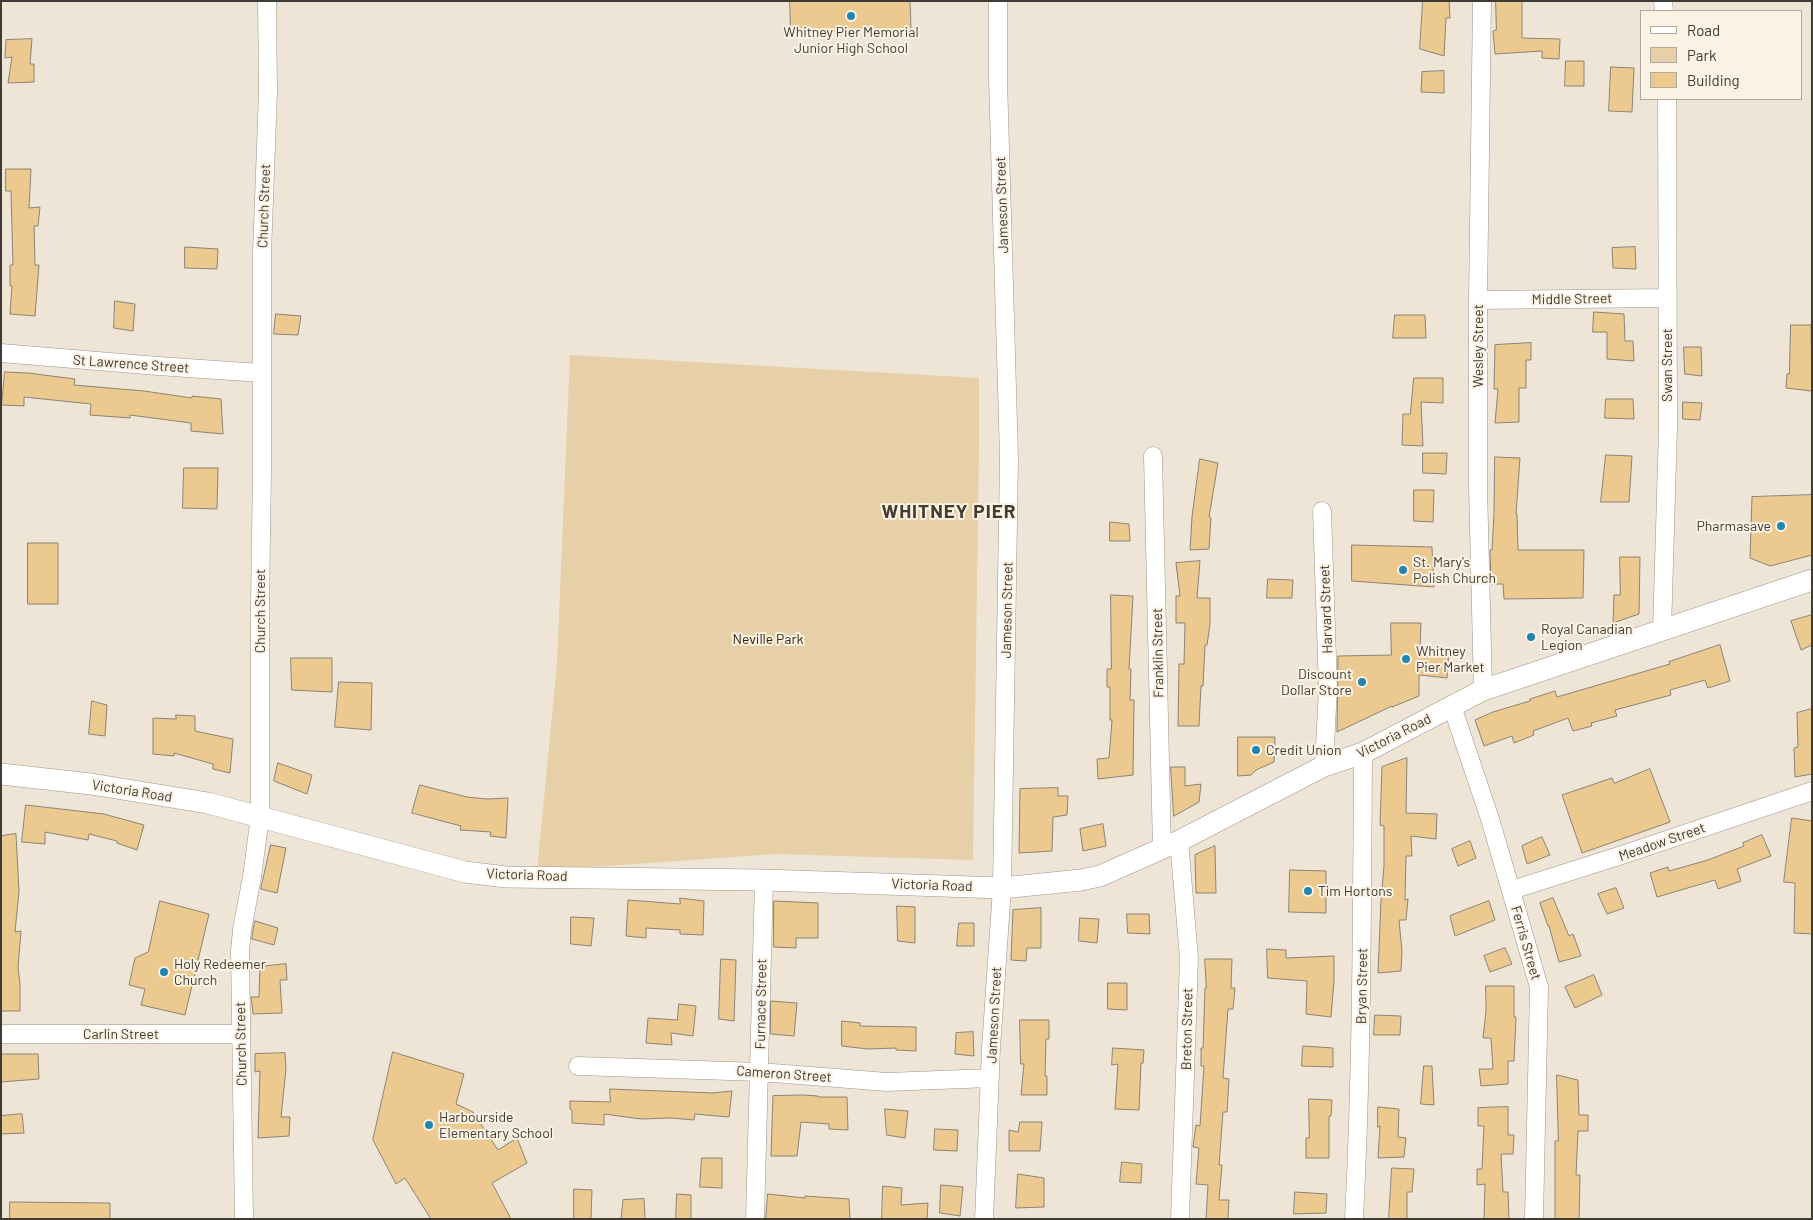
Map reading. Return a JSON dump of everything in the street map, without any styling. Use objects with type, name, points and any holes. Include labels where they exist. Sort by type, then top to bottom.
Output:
[{"type":"main road","name":"Victoria Road","points":[[1,774],[100,785],[208,803],[465,872],[506,877],[764,880],[1002,888],[1081,880],[1100,876],[1171,845],[1324,766],[1363,753],[1482,690],[1812,580]]},
{"type":"street","name":"Church Street","points":[[244,1219],[240,951],[260,816],[262,253],[268,92],[267,1]]},
{"type":"street","name":"Jameson Street","points":[[984,1219],[990,1078],[1002,888],[1010,458],[998,79],[998,1]]},
{"type":"street","name":"Wesley Street","points":[[1482,1],[1478,300],[1478,486],[1482,690]]},
{"type":"street","name":"Swan Street","points":[[1662,631],[1668,427],[1666,100]]},
{"type":"street","name":"Middle Street","points":[[1478,300],[1667,298]]},
{"type":"street","name":"St Lawrence Street","points":[[1,353],[261,373]]},
{"type":"street","name":"Franklin Street","points":[[1153,456],[1171,845]]},
{"type":"street","name":"Harvard Street","points":[[1322,511],[1328,686],[1324,766]]},
{"type":"street","name":"Ferris Street","points":[[1452,706],[1512,890],[1538,987],[1534,1219]]},
{"type":"street","name":"Bryan Street","points":[[1354,1219],[1358,1151],[1363,952],[1363,753]]},
{"type":"street","name":"Meadow Street","points":[[1512,890],[1812,791]]},
{"type":"street","name":"Breton Street","points":[[1171,845],[1189,958],[1180,1219]]},
{"type":"street","name":"Furnace Street","points":[[755,1219],[764,880]]},
{"type":"street","name":"Carlin Street","points":[[1,1034],[241,1034]]},
{"type":"street","name":"Cameron Street","points":[[578,1066],[760,1072],[887,1082],[990,1078]]},
{"type":"green space","name":"Neville Park","points":[[570,355],[979,378],[973,860],[775,854],[537,871],[557,664]]},
{"type":"building","name":"Whitney Pier Memorial Junior High School","points":[[790,1],[910,1],[911,30],[791,32]]},
{"type":"building","points":[[1423,1],[1449,1],[1450,18],[1446,18],[1444,56],[1420,49]]},
{"type":"building","points":[[1496,1],[1522,1],[1522,38],[1560,39],[1559,59],[1542,58],[1542,51],[1495,54],[1493,31],[1496,30]]},
{"type":"building","points":[[32,39],[30,64],[34,64],[34,82],[8,83],[12,57],[5,58],[6,40]]},
{"type":"building","points":[[1566,61],[1584,61],[1584,86],[1565,86]]},
{"type":"building","points":[[1611,67],[1634,68],[1632,112],[1609,111]]},
{"type":"building","points":[[1444,71],[1444,93],[1421,92],[1422,72]]},
{"type":"building","points":[[6,169],[31,169],[29,208],[40,207],[38,226],[34,226],[35,265],[39,265],[35,316],[10,314],[12,286],[10,286],[10,265],[13,265],[11,191],[6,191]]},
{"type":"building","points":[[185,247],[218,249],[217,269],[185,268]]},
{"type":"building","points":[[1635,247],[1636,269],[1613,268],[1612,248]]},
{"type":"building","points":[[115,301],[135,304],[133,331],[114,328]]},
{"type":"building","points":[[1594,312],[1624,314],[1625,341],[1633,341],[1634,361],[1607,359],[1607,332],[1593,332]]},
{"type":"building","points":[[276,314],[301,316],[298,335],[274,334]]},
{"type":"building","points":[[1395,315],[1425,315],[1426,338],[1393,338]]},
{"type":"building","points":[[1791,325],[1811,325],[1812,391],[1786,388],[1787,374],[1789,374]]},
{"type":"building","points":[[1531,343],[1531,360],[1526,360],[1526,388],[1519,388],[1519,422],[1495,423],[1498,389],[1494,389],[1495,345]]},
{"type":"building","points":[[1684,347],[1701,347],[1702,376],[1685,374]]},
{"type":"building","points":[[5,372],[75,379],[74,385],[144,391],[192,398],[192,396],[221,399],[223,434],[191,431],[191,423],[130,415],[130,418],[90,415],[91,404],[24,397],[24,406],[2,405]]},
{"type":"building","points":[[1414,378],[1443,378],[1443,403],[1421,402],[1423,446],[1402,445],[1403,414],[1410,414]]},
{"type":"building","points":[[1606,399],[1633,399],[1634,419],[1605,418]]},
{"type":"building","points":[[1683,402],[1702,403],[1700,420],[1683,419]]},
{"type":"building","points":[[1423,453],[1447,453],[1446,474],[1423,473]]},
{"type":"building","points":[[1606,455],[1632,456],[1629,502],[1601,502]]},
{"type":"building","name":"Royal Canadian Legion","points":[[1495,457],[1520,458],[1516,514],[1518,550],[1584,550],[1583,598],[1504,599],[1503,584],[1491,584],[1490,550],[1492,550],[1494,514]]},
{"type":"building","points":[[1200,459],[1218,463],[1209,517],[1211,518],[1209,549],[1190,550],[1192,517]]},
{"type":"building","points":[[184,468],[218,468],[217,509],[183,508]]},
{"type":"building","points":[[1414,490],[1434,490],[1433,522],[1414,521]]},
{"type":"building","name":"Pharmasave","points":[[1812,495],[1812,555],[1770,566],[1750,558],[1752,497]]},
{"type":"building","points":[[1110,522],[1129,524],[1130,541],[1110,541]]},
{"type":"building","points":[[28,543],[58,543],[58,604],[28,604]]},
{"type":"building","points":[[1352,545],[1432,547],[1434,587],[1352,581]]},
{"type":"building","points":[[1620,557],[1640,557],[1639,614],[1613,623],[1614,595],[1620,595]]},
{"type":"building","points":[[1200,561],[1197,598],[1210,598],[1210,624],[1207,645],[1205,645],[1199,726],[1178,726],[1179,664],[1184,664],[1185,623],[1176,623],[1176,596],[1180,596],[1176,563]]},
{"type":"building","points":[[1268,579],[1293,580],[1292,598],[1267,598]]},
{"type":"building","points":[[1111,595],[1133,596],[1129,669],[1131,669],[1130,700],[1134,700],[1133,775],[1098,779],[1097,759],[1109,758],[1112,720],[1110,720],[1110,687],[1107,687],[1107,669],[1111,669]]},
{"type":"building","points":[[1812,615],[1812,645],[1801,650],[1791,621]]},
{"type":"building","points":[[1391,623],[1421,623],[1420,647],[1449,650],[1447,678],[1419,675],[1419,696],[1392,706],[1337,732],[1338,656],[1391,655]]},
{"type":"building","points":[[1720,645],[1730,681],[1708,688],[1705,680],[1670,690],[1671,695],[1615,710],[1617,716],[1591,723],[1592,726],[1573,731],[1568,718],[1533,731],[1534,735],[1514,743],[1512,736],[1484,746],[1475,720],[1493,712],[1555,691],[1557,697],[1670,664],[1669,662]]},
{"type":"building","points":[[291,658],[332,658],[332,692],[292,690]]},
{"type":"building","points":[[339,682],[372,683],[371,730],[335,727]]},
{"type":"building","points":[[92,701],[107,705],[105,736],[89,734]]},
{"type":"building","points":[[1812,709],[1812,774],[1795,777],[1794,748],[1798,747],[1797,713]]},
{"type":"building","points":[[176,715],[195,716],[195,731],[233,739],[230,773],[213,769],[213,764],[174,753],[174,756],[153,754],[153,718],[176,719]]},
{"type":"building","name":"Credit Union","points":[[1238,737],[1275,737],[1274,762],[1256,770],[1251,775],[1238,776]]},
{"type":"building","points":[[1407,758],[1406,813],[1437,814],[1436,839],[1411,836],[1412,856],[1406,856],[1405,900],[1408,899],[1406,920],[1399,920],[1402,951],[1401,971],[1378,973],[1384,866],[1384,826],[1380,825],[1382,767]]},
{"type":"building","points":[[278,763],[312,775],[307,794],[274,781]]},
{"type":"building","points":[[1171,767],[1185,767],[1185,786],[1201,784],[1199,802],[1174,816]]},
{"type":"building","points":[[1650,769],[1670,822],[1582,853],[1562,795],[1612,778],[1614,783]]},
{"type":"building","points":[[420,785],[467,797],[487,799],[508,798],[506,838],[490,836],[491,832],[460,830],[461,826],[412,813]]},
{"type":"building","points":[[1058,788],[1058,796],[1068,796],[1067,815],[1053,817],[1052,851],[1019,853],[1020,789]]},
{"type":"building","points":[[26,805],[104,814],[144,825],[137,850],[117,843],[117,841],[89,834],[88,840],[45,832],[45,844],[22,842]]},
{"type":"building","points":[[1792,818],[1812,821],[1812,934],[1794,933],[1795,883],[1784,882]]},
{"type":"building","points":[[1103,824],[1106,846],[1083,851],[1080,829]]},
{"type":"building","points":[[16,834],[19,891],[15,932],[21,931],[18,968],[20,1011],[1,1011],[1,836]]},
{"type":"building","points":[[1762,835],[1771,856],[1737,869],[1741,881],[1718,889],[1715,880],[1657,897],[1650,873],[1668,867],[1669,871],[1708,860],[1744,846],[1743,843]]},
{"type":"building","points":[[1542,837],[1550,855],[1527,864],[1522,846]]},
{"type":"building","points":[[1470,841],[1476,858],[1458,866],[1452,849]]},
{"type":"building","points":[[271,845],[286,848],[277,893],[261,889]]},
{"type":"building","points":[[1215,846],[1216,893],[1196,893],[1195,855]]},
{"type":"building","name":"Tim Hortons","points":[[1290,870],[1326,871],[1326,913],[1289,912]]},
{"type":"building","points":[[1616,888],[1624,908],[1607,914],[1598,894]]},
{"type":"building","points":[[680,898],[704,901],[703,935],[680,934],[680,930],[646,928],[646,938],[626,936],[628,900],[680,904]]},
{"type":"building","points":[[1553,898],[1569,936],[1573,934],[1581,956],[1559,962],[1549,926],[1540,903]]},
{"type":"building","name":"Holy Redeemer Church","points":[[160,901],[209,914],[185,1015],[141,1005],[145,989],[129,985],[135,958],[148,952]]},
{"type":"building","points":[[774,901],[818,903],[818,938],[796,938],[796,948],[774,947]]},
{"type":"building","points":[[1489,901],[1495,920],[1455,936],[1450,916]]},
{"type":"building","points":[[897,906],[915,907],[915,943],[898,941]]},
{"type":"building","points":[[1041,908],[1041,948],[1027,948],[1026,961],[1011,960],[1013,910]]},
{"type":"building","points":[[1127,914],[1149,914],[1150,934],[1128,933]]},
{"type":"building","points":[[571,917],[594,918],[591,946],[571,944]]},
{"type":"building","points":[[1080,918],[1099,919],[1097,943],[1079,941]]},
{"type":"building","points":[[255,921],[278,928],[274,945],[252,939]]},
{"type":"building","points":[[959,923],[974,923],[974,946],[957,946]]},
{"type":"building","points":[[1505,948],[1512,964],[1490,972],[1484,956]]},
{"type":"building","points":[[1267,949],[1286,950],[1286,958],[1334,956],[1331,1017],[1306,1014],[1307,981],[1268,978]]},
{"type":"building","points":[[721,959],[736,960],[734,1021],[719,1019]]},
{"type":"building","points":[[1205,959],[1232,959],[1231,988],[1235,988],[1233,1009],[1228,1009],[1223,1078],[1229,1079],[1227,1112],[1223,1112],[1219,1165],[1222,1165],[1219,1200],[1229,1200],[1228,1219],[1206,1219],[1208,1185],[1196,1184],[1199,1148],[1193,1147],[1196,1125],[1200,1126],[1204,1066],[1201,1066],[1201,1048],[1203,1048],[1206,988]]},
{"type":"building","points":[[286,964],[287,980],[280,980],[282,1013],[253,1014],[251,997],[259,997],[260,967]]},
{"type":"building","points":[[1594,975],[1602,995],[1575,1008],[1565,987]]},
{"type":"building","points":[[1108,983],[1127,983],[1127,1010],[1108,1009]]},
{"type":"building","points":[[1486,986],[1514,986],[1514,1017],[1516,1017],[1514,1061],[1508,1061],[1508,1084],[1481,1086],[1479,1069],[1493,1069],[1491,1038],[1483,1038]]},
{"type":"building","points":[[771,1001],[797,1003],[794,1036],[771,1034]]},
{"type":"building","points":[[679,1004],[696,1006],[693,1036],[671,1033],[672,1045],[646,1043],[648,1018],[677,1020]]},
{"type":"building","points":[[1375,1015],[1401,1016],[1400,1035],[1374,1035]]},
{"type":"building","points":[[1020,1020],[1049,1020],[1049,1039],[1046,1039],[1045,1076],[1047,1076],[1047,1095],[1021,1095],[1024,1064],[1021,1064]]},
{"type":"building","points":[[842,1021],[860,1023],[860,1026],[916,1027],[916,1051],[896,1050],[896,1048],[868,1049],[842,1046]]},
{"type":"building","points":[[973,1032],[974,1056],[955,1054],[956,1033]]},
{"type":"building","points":[[1303,1046],[1333,1048],[1333,1067],[1302,1066]]},
{"type":"building","points":[[1113,1048],[1144,1050],[1143,1063],[1141,1063],[1139,1110],[1115,1109],[1118,1064],[1112,1065]]},
{"type":"building","name":"Harbourside Elementary School","points":[[393,1052],[464,1074],[456,1104],[473,1112],[498,1150],[517,1138],[527,1163],[492,1183],[511,1219],[431,1219],[405,1178],[396,1184],[373,1140]]},
{"type":"building","points":[[285,1053],[286,1069],[281,1117],[290,1117],[289,1136],[258,1138],[260,1071],[255,1072],[255,1054]]},
{"type":"building","points":[[1,1054],[38,1054],[39,1079],[1,1082]]},
{"type":"building","points":[[1424,1066],[1432,1066],[1434,1105],[1421,1104]]},
{"type":"building","points":[[1557,1075],[1578,1080],[1579,1115],[1588,1115],[1588,1131],[1578,1131],[1576,1175],[1580,1175],[1579,1219],[1555,1219],[1555,1141],[1558,1141]]},
{"type":"building","points":[[610,1089],[713,1093],[732,1091],[729,1117],[695,1114],[694,1120],[671,1118],[641,1119],[604,1114],[604,1125],[572,1123],[570,1101],[610,1102]]},
{"type":"building","points":[[773,1096],[847,1097],[848,1130],[829,1129],[829,1124],[801,1122],[797,1156],[771,1156]]},
{"type":"building","points":[[1309,1099],[1332,1100],[1331,1116],[1329,1116],[1329,1158],[1306,1158],[1306,1138],[1309,1138]]},
{"type":"building","points":[[1378,1107],[1399,1109],[1398,1137],[1406,1138],[1404,1157],[1378,1158],[1380,1126],[1378,1127]]},
{"type":"building","points":[[1508,1107],[1508,1135],[1514,1135],[1513,1154],[1501,1154],[1503,1192],[1508,1192],[1509,1219],[1484,1219],[1485,1184],[1477,1185],[1477,1169],[1482,1169],[1484,1126],[1478,1126],[1478,1108]]},
{"type":"building","points":[[885,1109],[908,1111],[905,1138],[887,1135]]},
{"type":"building","points":[[22,1114],[24,1133],[1,1134],[1,1116]]},
{"type":"building","points":[[1020,1122],[1042,1122],[1040,1151],[1009,1151],[1009,1130],[1018,1132]]},
{"type":"building","points":[[935,1129],[958,1130],[957,1151],[934,1150]]},
{"type":"building","points":[[702,1158],[722,1158],[722,1188],[700,1187]]},
{"type":"building","points":[[1122,1162],[1142,1164],[1141,1183],[1120,1182]]},
{"type":"building","points":[[1392,1168],[1414,1169],[1412,1192],[1407,1192],[1407,1219],[1389,1219]]},
{"type":"building","points":[[1018,1174],[1044,1178],[1044,1207],[1016,1208]]},
{"type":"building","points":[[941,1185],[963,1187],[960,1216],[940,1213]]},
{"type":"building","points":[[883,1186],[902,1188],[901,1205],[928,1203],[927,1219],[882,1219]]},
{"type":"building","points":[[574,1189],[592,1190],[591,1219],[574,1219]]},
{"type":"building","points":[[1295,1192],[1327,1194],[1326,1213],[1294,1214]]},
{"type":"building","points":[[677,1194],[691,1195],[691,1219],[676,1219]]},
{"type":"building","points":[[768,1194],[805,1198],[805,1196],[849,1199],[850,1219],[766,1219]]},
{"type":"building","points":[[644,1199],[645,1219],[621,1219],[623,1200]]},
{"type":"building","points":[[10,1202],[110,1203],[110,1219],[10,1219]]},
{"type":"place","name":"Whitney Pier Memorial Junior High School","points":[[851,16]]},
{"type":"place","name":"Pharmasave","points":[[1781,526]]},
{"type":"place","name":"St. Mary's Polish Church","points":[[1403,570]]},
{"type":"place","name":"Royal Canadian Legion","points":[[1531,637]]},
{"type":"place","name":"Whitney Pier Market","points":[[1406,659]]},
{"type":"place","name":"Discount Dollar Store","points":[[1362,682]]},
{"type":"place","name":"Credit Union","points":[[1256,750]]},
{"type":"place","name":"Tim Hortons","points":[[1308,891]]},
{"type":"place","name":"Holy Redeemer Church","points":[[164,972]]},
{"type":"place","name":"Harbourside Elementary School","points":[[429,1125]]},
{"type":"district","name":"WHITNEY PIER","points":[[949,512]]}]
